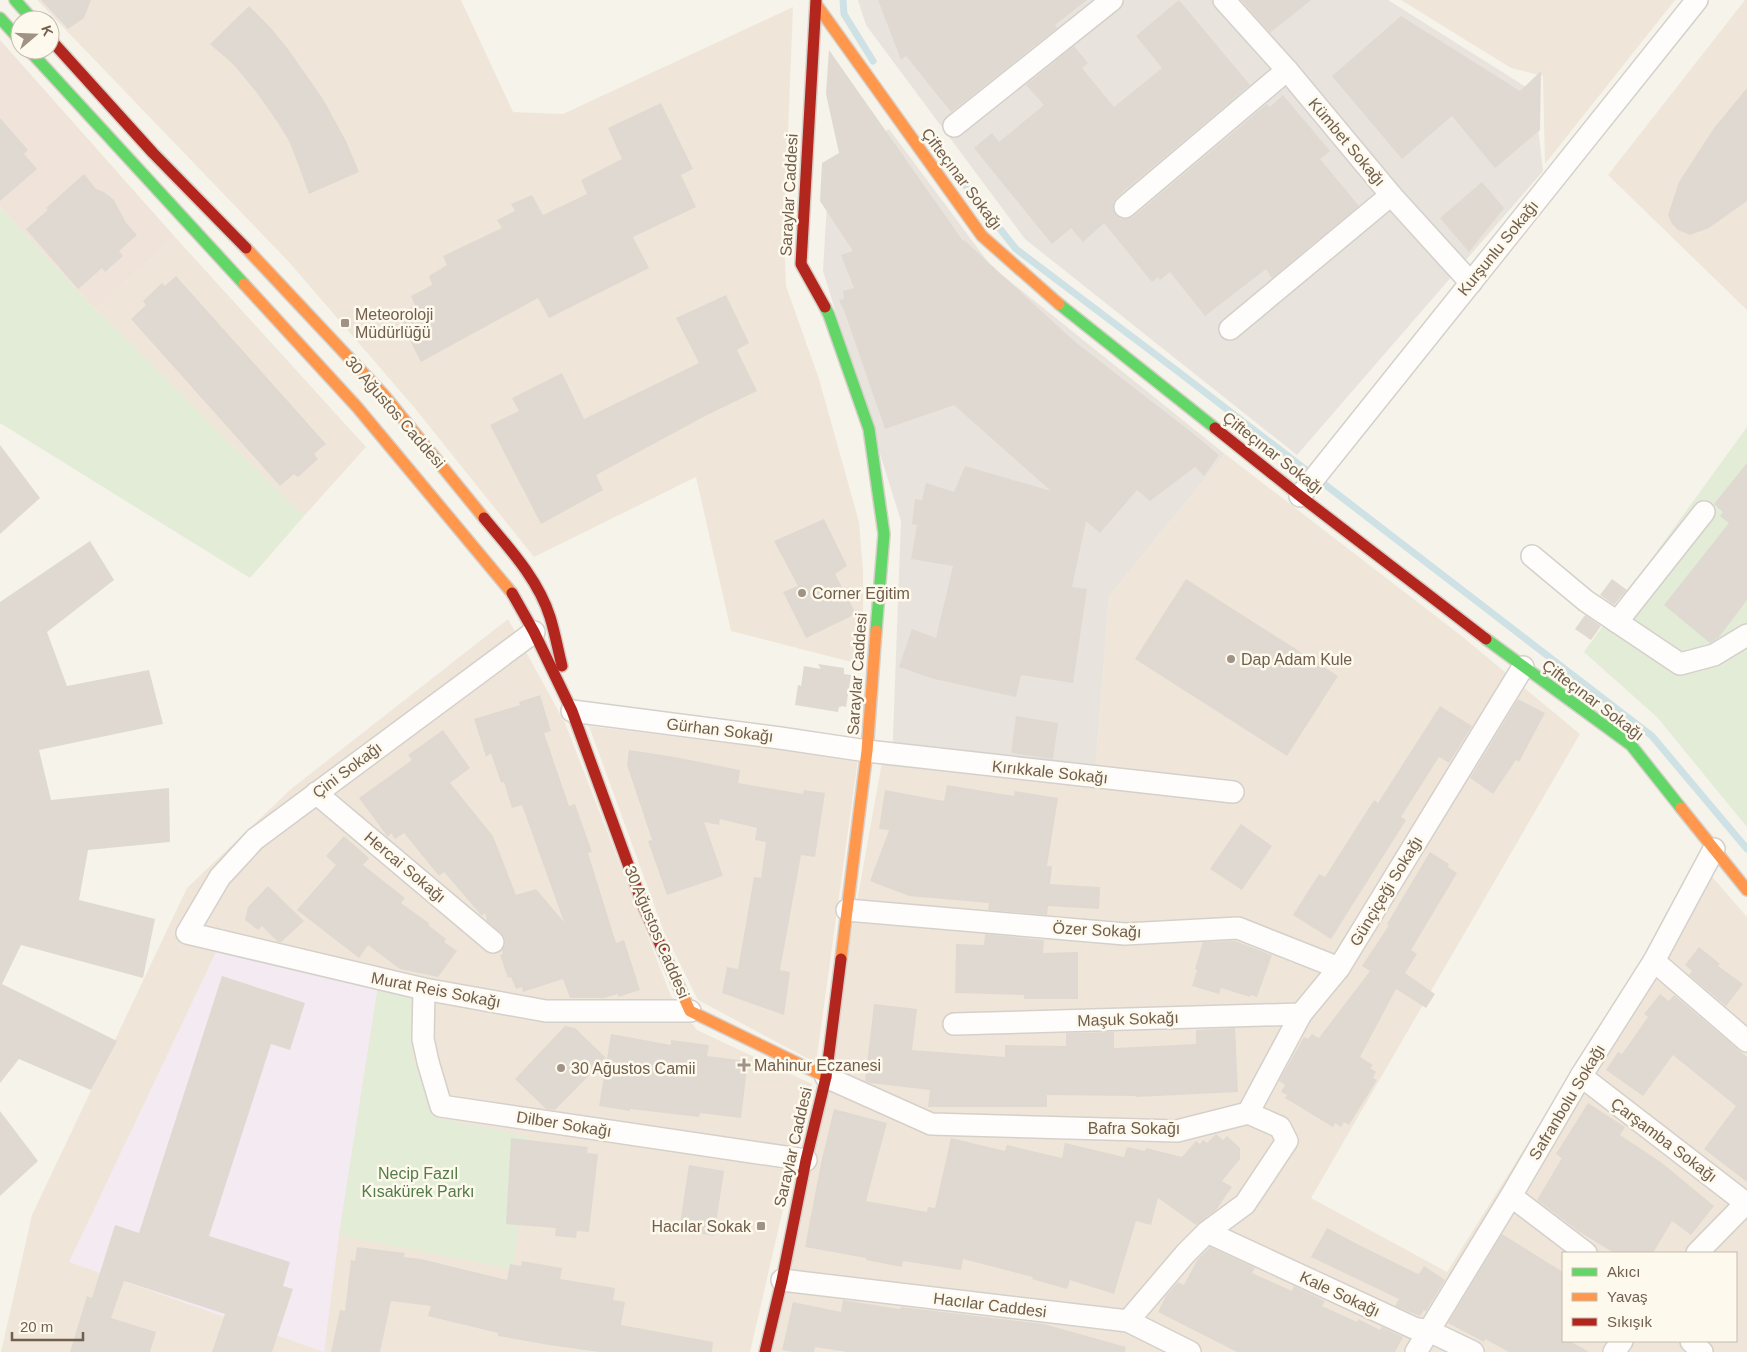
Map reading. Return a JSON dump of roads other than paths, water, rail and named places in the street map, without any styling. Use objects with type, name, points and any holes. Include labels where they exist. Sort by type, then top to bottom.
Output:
[{"type":"street","points":[[15,0],[24,10]]},
{"type":"street","points":[[954,126],[1112,0]]},
{"type":"street","name":"Kümbet Sokağı","points":[[1224,0],[1287,70],[1391,195],[1470,283]]},
{"type":"street","name":"Kurşunlu Sokağı","points":[[1300,496],[1696,0]]},
{"type":"street","name":"Çifteçınar Sokağı","points":[[816,2],[982,236],[1048,295],[1300,496],[1523,667],[1632,745],[1747,890]]},
{"type":"street","name":"Saraylar Caddesi","points":[[765,1352],[782,1280],[806,1160],[826,1078],[867,752],[884,534],[869,429],[829,314],[801,264],[816,2]]},
{"type":"street","points":[[0,18],[10,29]]},
{"type":"street","name":"30 Ağustos Caddesi","points":[[60,50],[153,153],[295,299],[383,394],[516,557],[534,583],[550,616],[572,711]]},
{"type":"street","name":"30 Ağustos Caddesi","points":[[38,60],[376,428],[512,593],[534,632],[572,711],[644,908],[690,1011],[826,1078]]},
{"type":"street","points":[[1125,207],[1287,70]]},
{"type":"street","points":[[137,168],[153,153]]},
{"type":"street","points":[[1230,329],[1391,195]]},
{"type":"street","points":[[1617,622],[1704,512]]},
{"type":"street","points":[[1532,556],[1586,601],[1680,664],[1714,655],[1747,635]]},
{"type":"street","name":"Çini Sokağı","points":[[187,933],[220,876],[255,839],[534,632]]},
{"type":"street","name":"Günçiçeği Sokağı","points":[[1248,1113],[1301,1014],[1339,968],[1523,667]]},
{"type":"street","name":"Gürhan Sokağı","points":[[572,711],[780,738],[867,752]]},
{"type":"street","name":"Kırıkkale Sokağı","points":[[867,752],[1233,792]]},
{"type":"street","name":"Hercai Sokağı","points":[[316,793],[493,942]]},
{"type":"street","name":"Safranbolu Sokağı","points":[[1416,1352],[1581,1076],[1654,961],[1714,849]]},
{"type":"street","name":"Özer Sokağı","points":[[847,910],[1125,934],[1238,928],[1339,968]]},
{"type":"street","name":"Murat Reis Sokağı","points":[[187,933],[424,989],[546,1011],[690,1011]]},
{"type":"street","points":[[1654,961],[1747,1041]]},
{"type":"street","name":"Dilber Sokağı","points":[[424,989],[424,1039],[428,1062],[441,1106],[806,1160]]},
{"type":"street","name":"Maşuk Sokağı","points":[[954,1024],[1301,1014]]},
{"type":"street","name":"Çarşamba Sokağı","points":[[1581,1076],[1747,1203]]},
{"type":"street","name":"Bafra Sokağı","points":[[826,1078],[931,1124],[1176,1130],[1248,1113]]},
{"type":"street","points":[[1128,1321],[1186,1253],[1207,1232],[1245,1204],[1287,1141],[1280,1127],[1248,1113]]},
{"type":"street","points":[[1511,1196],[1585,1252]]},
{"type":"street","points":[[1698,1252],[1747,1203]]},
{"type":"street","name":"Kale Sokağı","points":[[1207,1232],[1414,1328],[1429,1331],[1474,1352]]},
{"type":"street","name":"Hacılar Caddesi","points":[[782,1280],[1128,1321],[1190,1352]]},
{"type":"street","points":[[1692,1342],[1702,1352]]},
{"type":"waterway","points":[[843,0],[844,14],[873,61]]},
{"type":"waterway","points":[[932,143],[1016,249],[1652,736],[1747,849]]},
{"type":"place","name":"Meteoroloji Müdürlüğü","points":[[345,323]]},
{"type":"place","name":"Corner Eğitim","points":[[802,593]]},
{"type":"place","name":"Dap Adam Kule","points":[[1231,659]]},
{"type":"place","name":"Mahinur Eczanesi","points":[[744,1065]]},
{"type":"place","name":"30 Ağustos Camii","points":[[561,1068]]},
{"type":"place","name":"Hacılar Sokak","points":[[761,1226]]},
{"type":"park label","name":"Necip Fazıl Kısakürek Parkı","points":[[418,1182]]}]
